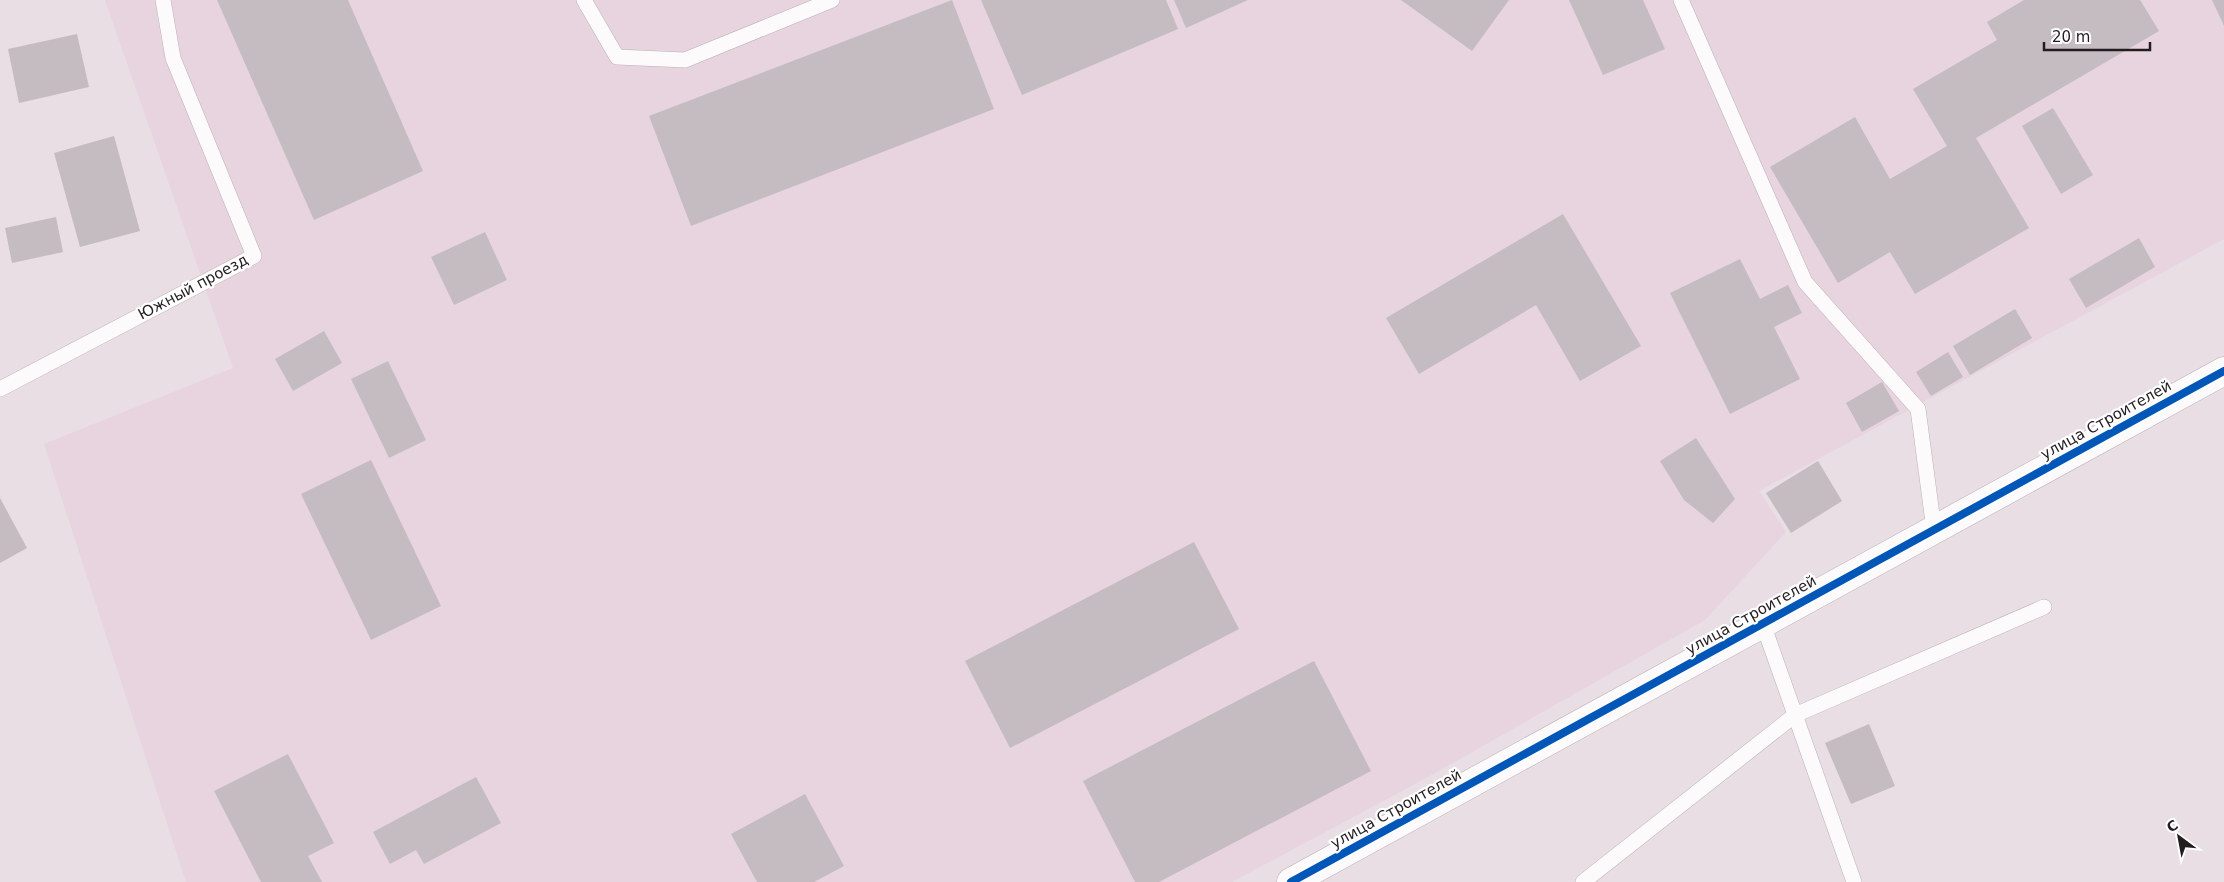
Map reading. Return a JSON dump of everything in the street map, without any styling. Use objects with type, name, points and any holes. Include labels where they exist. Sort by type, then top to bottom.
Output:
[{"type":"street","name":"улица Строителей","points":[[1291,882],[2224,371]]},
{"type":"lane","name":"Южный проезд","points":[[0,389],[254,256],[174,58],[163,0]]},
{"type":"lane","points":[[584,0],[616,57],[685,60],[832,0]]},
{"type":"lane","points":[[1681,0],[1805,282],[1918,409],[1934,530]]},
{"type":"lane","points":[[1583,882],[1795,715],[2044,607]]},
{"type":"lane","points":[[1762,624],[1854,882]]},
{"type":"shaded area","points":[[105,0],[2224,0],[2224,239],[1759,491],[1786,532],[1705,620],[1428,777],[1232,882],[186,882],[44,444],[233,368]]},
{"type":"building","points":[[217,0],[348,0],[423,171],[314,220]]},
{"type":"building","points":[[952,0],[994,109],[691,226],[649,116]]},
{"type":"building","points":[[981,0],[1166,0],[1178,29],[1022,95]]},
{"type":"building","points":[[1174,0],[1248,0],[1186,28]]},
{"type":"building","points":[[1401,0],[1509,0],[1472,51]]},
{"type":"building","points":[[1569,0],[1643,0],[1665,49],[1603,75]]},
{"type":"building","points":[[2024,0],[2140,0],[2159,31],[1976,138],[2029,228],[1915,294],[1890,252],[1838,283],[1770,167],[1855,117],[1890,179],[1947,146],[1913,89],[1997,40],[1987,22]]},
{"type":"building","points":[[2212,0],[2224,0],[2224,26]]},
{"type":"building","points":[[77,34],[89,87],[19,103],[8,49]]},
{"type":"building","points":[[2053,108],[2093,175],[2061,194],[2022,126]]},
{"type":"building","points":[[114,136],[140,231],[80,247],[54,153]]},
{"type":"building","points":[[1563,214],[1641,346],[1580,381],[1536,305],[1419,374],[1386,318]]},
{"type":"building","points":[[56,217],[63,252],[12,263],[5,228]]},
{"type":"building","points":[[485,232],[507,280],[454,305],[431,257]]},
{"type":"building","points":[[2139,238],[2155,267],[2086,308],[2069,279]]},
{"type":"building","points":[[1740,259],[1760,299],[1788,285],[1802,313],[1774,327],[1800,379],[1730,414],[1670,293]]},
{"type":"building","points":[[2015,309],[2032,338],[1970,375],[1953,346]]},
{"type":"building","points":[[324,331],[342,363],[293,391],[275,359]]},
{"type":"building","points":[[1948,352],[1963,377],[1931,396],[1916,372]]},
{"type":"building","points":[[388,361],[426,440],[389,458],[351,379]]},
{"type":"building","points":[[1882,382],[1899,411],[1862,432],[1846,403]]},
{"type":"building","points":[[1696,438],[1735,499],[1713,523],[1684,500],[1660,461]]},
{"type":"building","points":[[371,460],[441,606],[371,640],[301,494]]},
{"type":"building","points":[[1818,461],[1842,501],[1791,533],[1766,493]]},
{"type":"building","points":[[0,498],[27,548],[0,563]]},
{"type":"building","points":[[1194,542],[1239,629],[1010,748],[965,661]]},
{"type":"building","points":[[1314,661],[1371,771],[1159,882],[1135,882],[1083,781]]},
{"type":"building","points":[[1869,724],[1895,786],[1851,804],[1825,743]]},
{"type":"building","points":[[288,754],[334,843],[308,856],[322,882],[261,882],[214,791]]},
{"type":"building","points":[[476,777],[501,823],[424,864],[416,850],[390,864],[373,832]]},
{"type":"building","points":[[805,794],[844,866],[814,882],[757,882],[731,834]]},
{"type":"cycle path","points":[[1291,882],[2224,371]]}]
